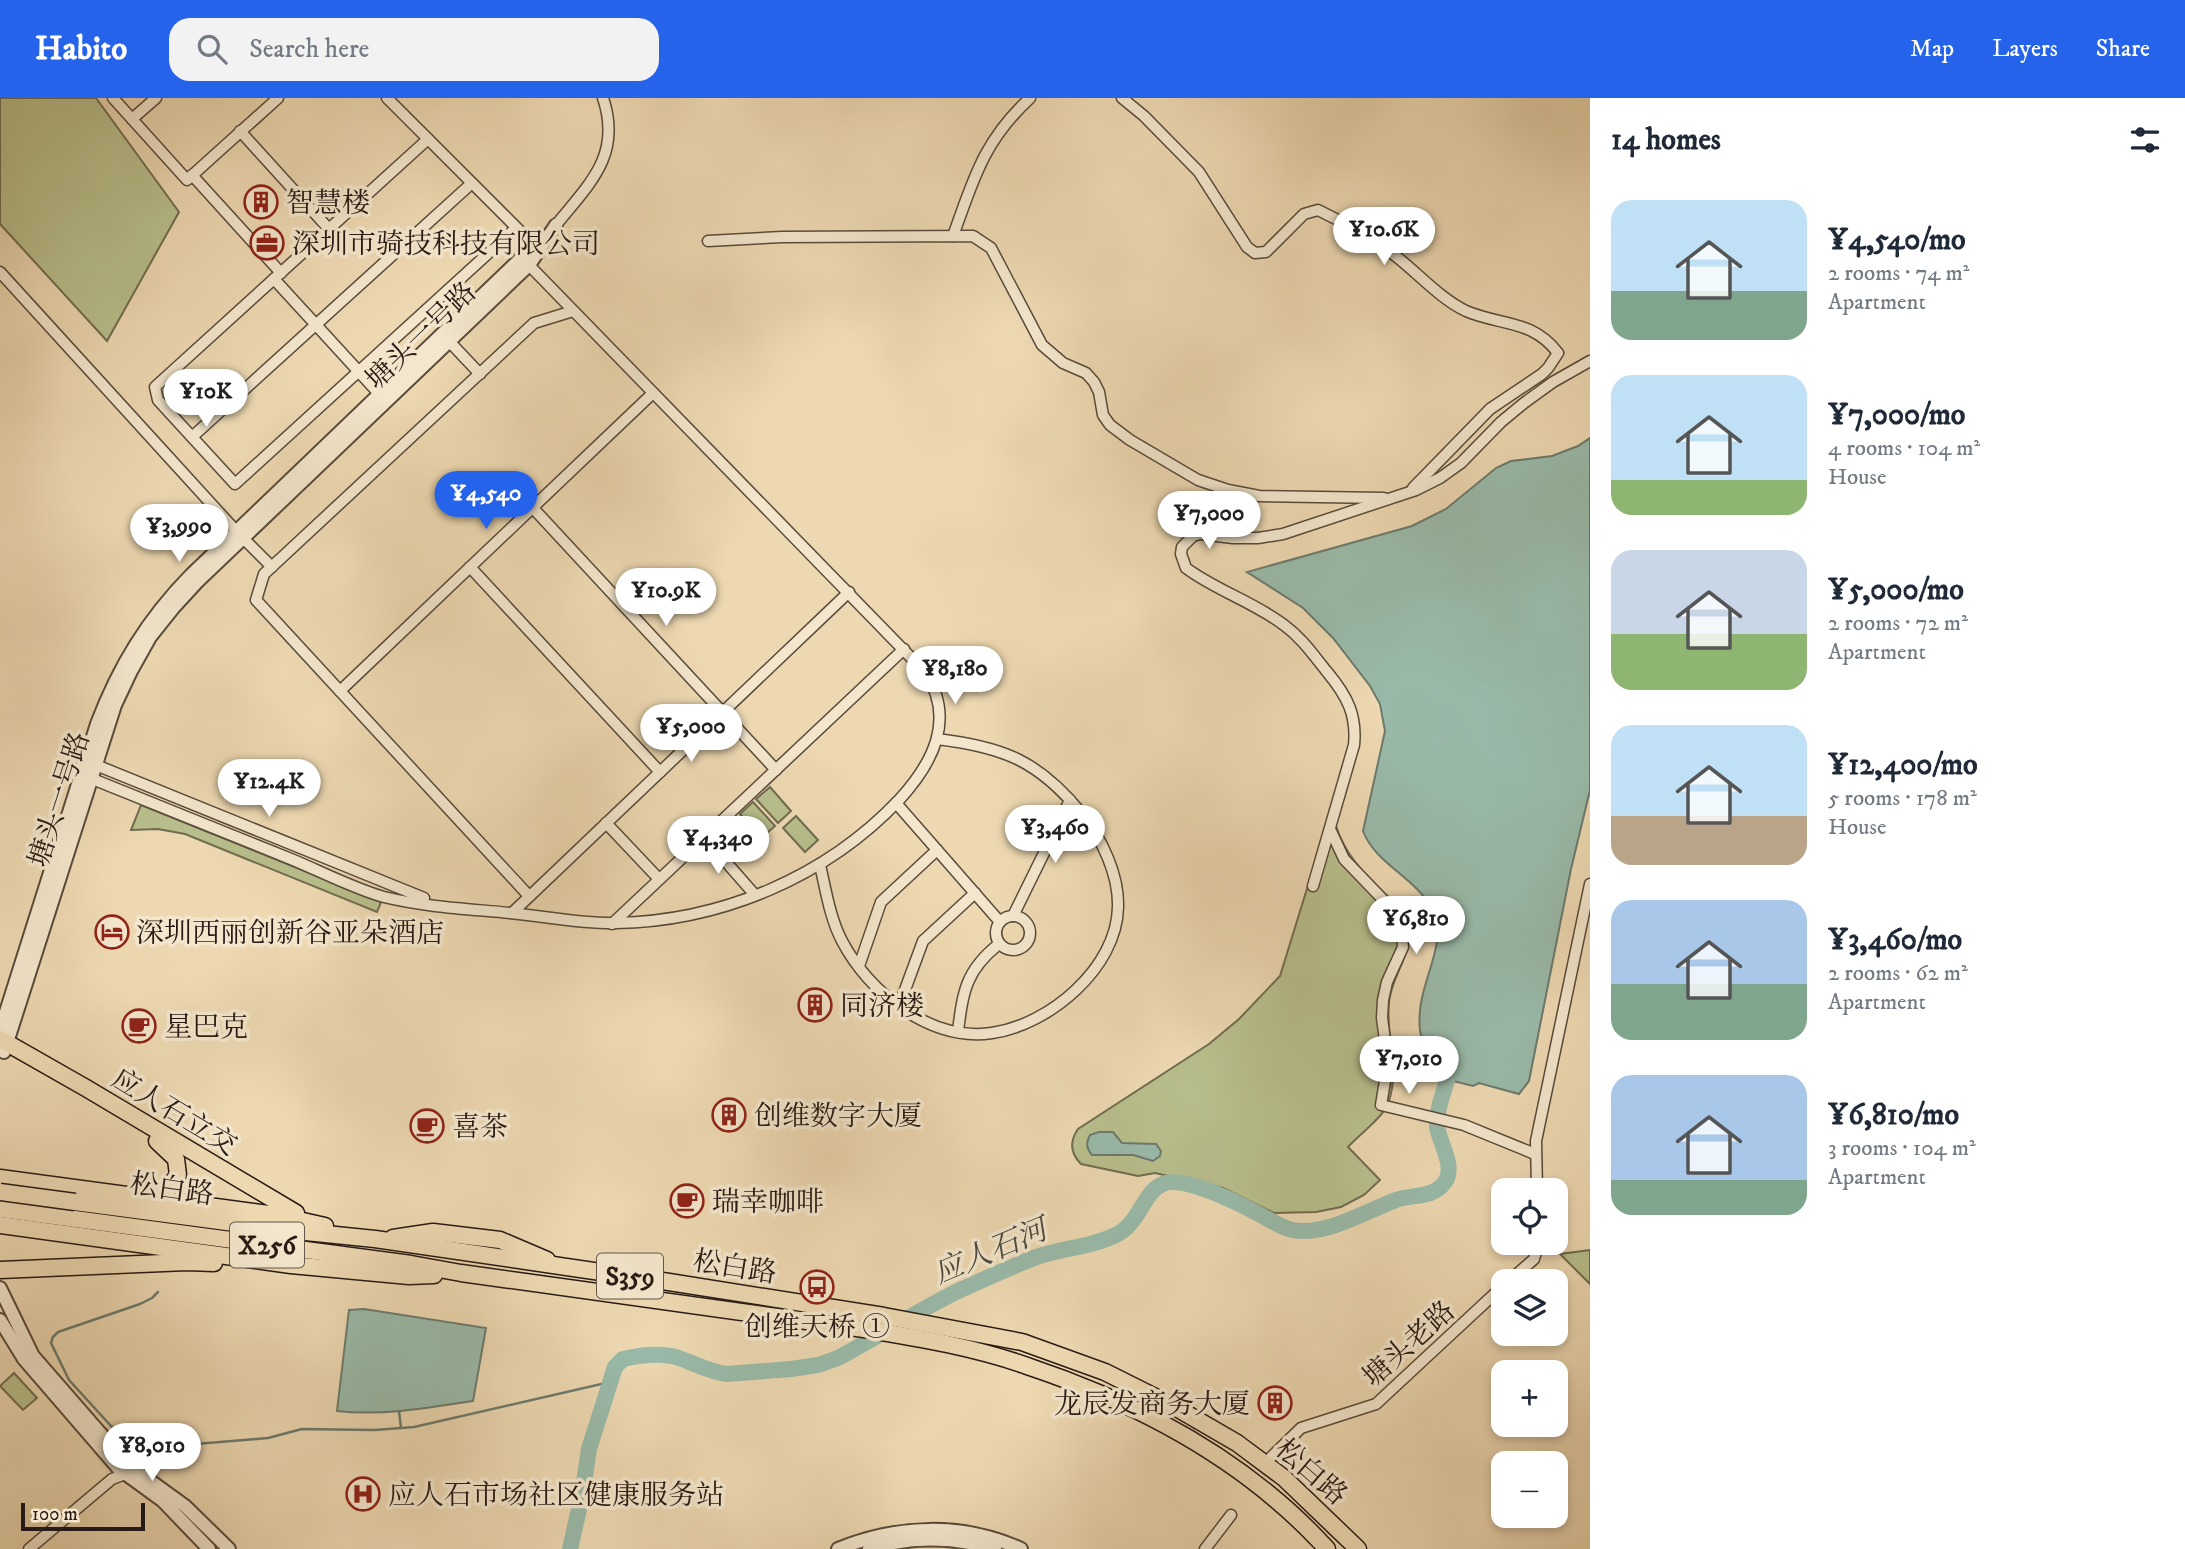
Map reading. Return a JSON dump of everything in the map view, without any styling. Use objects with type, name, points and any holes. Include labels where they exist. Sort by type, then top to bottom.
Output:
[{"type":"main road","points":[[2,1043],[171,1153],[178,1168],[174,1183],[159,1195],[146,1198]]},
{"type":"main road","name":"应人石立交","points":[[2,1043],[86,1088],[275,1202],[324,1225]]},
{"type":"main road","name":"S359","points":[[0,1178],[275,1215],[378,1240]]},
{"type":"main road","points":[[0,1197],[9,1186],[23,1181]]},
{"type":"main road","name":"松白路","points":[[0,1192],[559,1266],[884,1316],[1022,1342],[1105,1372],[1175,1408],[1265,1463],[1305,1496],[1358,1549]]},
{"type":"main road","points":[[0,1211],[9,1224],[5,1227]]},
{"type":"main road","name":"松白路","points":[[0,1211],[411,1264],[920,1338],[1029,1366],[1127,1405],[1170,1427],[1238,1471],[1282,1506],[1326,1549]]},
{"type":"main road","name":"S359","points":[[5,1227],[291,1265],[409,1276],[461,1273]]},
{"type":"main road","name":"S359","points":[[0,1270],[187,1262],[291,1265]]},
{"type":"street","points":[[113,98],[187,180],[278,98]]},
{"type":"street","points":[[132,119],[156,98]]},
{"type":"street","points":[[387,98],[537,248]]},
{"type":"street","points":[[556,225],[590,183],[608,146],[611,132],[603,98]]},
{"type":"street","points":[[953,236],[978,165],[993,139],[1030,98]]},
{"type":"street","points":[[1122,98],[1144,116],[1199,172],[1247,247],[1255,253],[1266,253],[1304,214],[1318,210],[1392,253],[1465,310],[1531,329],[1551,343],[1558,353],[1548,368],[1490,409],[1409,493]]},
{"type":"street","points":[[240,131],[329,229]]},
{"type":"street","points":[[428,139],[155,387],[158,400],[235,484],[516,228]]},
{"type":"street","points":[[192,175],[316,324],[383,398]]},
{"type":"street","points":[[192,437],[472,183]]},
{"type":"street","name":"塘头一号路","points":[[2,1043],[90,763],[109,693],[142,632],[166,601],[240,535],[383,398],[525,261],[556,225]]},
{"type":"street","points":[[708,241],[782,237],[973,236],[991,248],[1042,345],[1052,355],[1086,373],[1099,393],[1103,415],[1110,425],[1130,440],[1198,480],[1228,491],[1259,496],[1391,498]]},
{"type":"street","points":[[85,776],[383,897],[612,923],[685,915],[716,908],[778,887],[820,865],[853,842],[896,803],[924,770],[937,739],[939,706],[936,693],[925,672],[525,261]]},
{"type":"street","points":[[0,272],[272,567]]},
{"type":"street","points":[[529,896],[256,600],[264,574],[534,323],[573,311]]},
{"type":"street","points":[[446,337],[480,374]]},
{"type":"street","points":[[1313,886],[1354,746],[1356,730],[1348,700],[1292,631],[1192,573],[1182,562],[1181,554],[1186,541],[1200,534],[1245,538],[1283,534],[1409,493],[1440,478],[1461,463],[1501,422],[1524,403],[1553,382],[1590,361]]},
{"type":"street","points":[[340,691],[653,393]]},
{"type":"street","points":[[533,508],[776,770]]},
{"type":"street","points":[[470,567],[660,772]]},
{"type":"street","points":[[512,913],[849,592]]},
{"type":"street","points":[[612,923],[904,649]]},
{"type":"street","points":[[820,865],[837,930],[859,966],[899,1006],[929,1023],[958,1031],[990,1033],[1033,1020],[1062,1002],[1075,990],[1099,962],[1107,947],[1113,933],[1118,906],[1114,879],[1095,832],[1070,800],[1044,775],[1009,754],[982,745],[937,739]]},
{"type":"street","points":[[90,763],[440,905]]},
{"type":"street","points":[[1013,916],[1070,800]]},
{"type":"street","points":[[896,803],[1000,922]]},
{"type":"street","points":[[606,823],[660,879]]},
{"type":"street","points":[[1330,829],[1338,849],[1351,868],[1391,908],[1401,926],[1402,947],[1382,1000],[1388,1063],[1381,1105],[1464,1125],[1535,1154]]},
{"type":"street","points":[[704,837],[755,895]]},
{"type":"street","points":[[859,966],[881,902],[937,850]]},
{"type":"street","points":[[1536,1178],[1536,1141],[1590,884]]},
{"type":"street","points":[[899,1006],[923,941],[975,893]]},
{"type":"street","points":[[1013,916],[1026,922],[1030,936],[1028,943],[1015,951],[999,944],[996,934],[1000,922],[1013,916]]},
{"type":"street","points":[[958,1031],[966,983],[978,963],[999,944]]},
{"type":"street","points":[[1523,1269],[1535,1255]]},
{"type":"street","points":[[0,1288],[33,1356],[126,1469]]},
{"type":"street","name":"塘头老路","points":[[1265,1463],[1301,1428],[1368,1408],[1382,1400],[1491,1297]]},
{"type":"street","points":[[0,1320],[24,1360],[126,1469],[198,1517],[229,1549]]},
{"type":"street","points":[[29,1549],[126,1469]]},
{"type":"street","points":[[166,1497],[209,1549]]},
{"type":"street","points":[[1205,1549],[1231,1515]]},
{"type":"street","points":[[838,1549],[875,1536],[934,1529],[993,1538],[1021,1549]]},
{"type":"street","points":[[869,1549],[897,1542],[995,1549]]},
{"type":"green space","points":[[0,98],[96,98],[179,212],[107,341],[0,224]]},
{"type":"green space","points":[[770,787],[791,811],[778,823],[756,799]]},
{"type":"green space","points":[[753,802],[775,826],[761,838],[740,814]]},
{"type":"green space","points":[[141,805],[381,902],[377,912],[185,834],[158,829],[131,830]]},
{"type":"green space","points":[[796,816],[818,840],[805,852],[783,828]]},
{"type":"green space","points":[[736,817],[758,841],[745,854],[723,830]]},
{"type":"green space","points":[[1327,824],[1336,826],[1355,862],[1399,908],[1408,927],[1407,949],[1389,1002],[1392,1091],[1386,1109],[1348,1147],[1380,1180],[1364,1195],[1341,1207],[1316,1212],[1274,1213],[1223,1188],[1155,1173],[1138,1176],[1081,1164],[1072,1147],[1078,1129],[1209,1044],[1239,1019],[1280,976]]},
{"type":"green space","points":[[1590,1250],[1590,1284],[1561,1255]]},
{"type":"green space","points":[[14,1373],[37,1398],[23,1410],[0,1386]]},
{"type":"shaded area","points":[[1590,438],[1590,790],[1571,869],[1529,1081],[1519,1094],[1479,1083],[1473,1086],[1437,1077],[1434,1061],[1421,1035],[1419,1021],[1436,945],[1436,919],[1424,896],[1376,852],[1363,831],[1385,731],[1380,704],[1370,686],[1333,638],[1303,608],[1247,572],[1412,526],[1446,509],[1496,468],[1511,461],[1552,456]]},
{"type":"shaded area","points":[[1113,1132],[1122,1143],[1156,1144],[1161,1151],[1160,1156],[1153,1161],[1133,1155],[1092,1155],[1088,1141],[1090,1135]]},
{"type":"shaded area","points":[[364,1309],[486,1328],[473,1401],[388,1412],[337,1411],[349,1310]]},
{"type":"waterway","name":"应人石河","points":[[570,1549],[589,1449],[615,1367],[623,1359],[665,1355],[727,1374],[818,1365],[838,1358],[958,1291],[994,1275],[1042,1255],[1097,1242],[1118,1234],[1132,1222],[1151,1193],[1163,1184],[1172,1182],[1210,1191],[1295,1231],[1325,1228],[1402,1198],[1428,1194],[1440,1187],[1448,1176],[1448,1162],[1437,1126],[1447,1080]]},
{"type":"waterway","points":[[158,1292],[140,1304],[58,1332],[51,1343],[69,1380],[111,1426],[128,1441],[140,1445],[160,1447],[268,1438],[302,1429],[375,1430],[414,1427],[610,1382]]},
{"type":"waterway","points":[[399,1411],[401,1428]]},
{"type":"place","name":"智慧楼","points":[[261,202]]},
{"type":"place","name":"深圳市骑技科技有限公司","points":[[267,243]]},
{"type":"place","name":"深圳西丽创新谷亚朵酒店","points":[[112,932]]},
{"type":"place","name":"同济楼","points":[[815,1005]]},
{"type":"place","name":"星巴克","points":[[139,1026]]},
{"type":"place","name":"创维数字大厦","points":[[729,1115]]},
{"type":"place","name":"喜茶","points":[[427,1126]]},
{"type":"place","name":"瑞幸咖啡","points":[[687,1201]]},
{"type":"place","name":"创维天桥 ①","points":[[817,1287]]},
{"type":"place","name":"龙辰发商务大厦","points":[[1275,1403]]},
{"type":"place","name":"应人石市场社区健康服务站","points":[[363,1494]]}]
